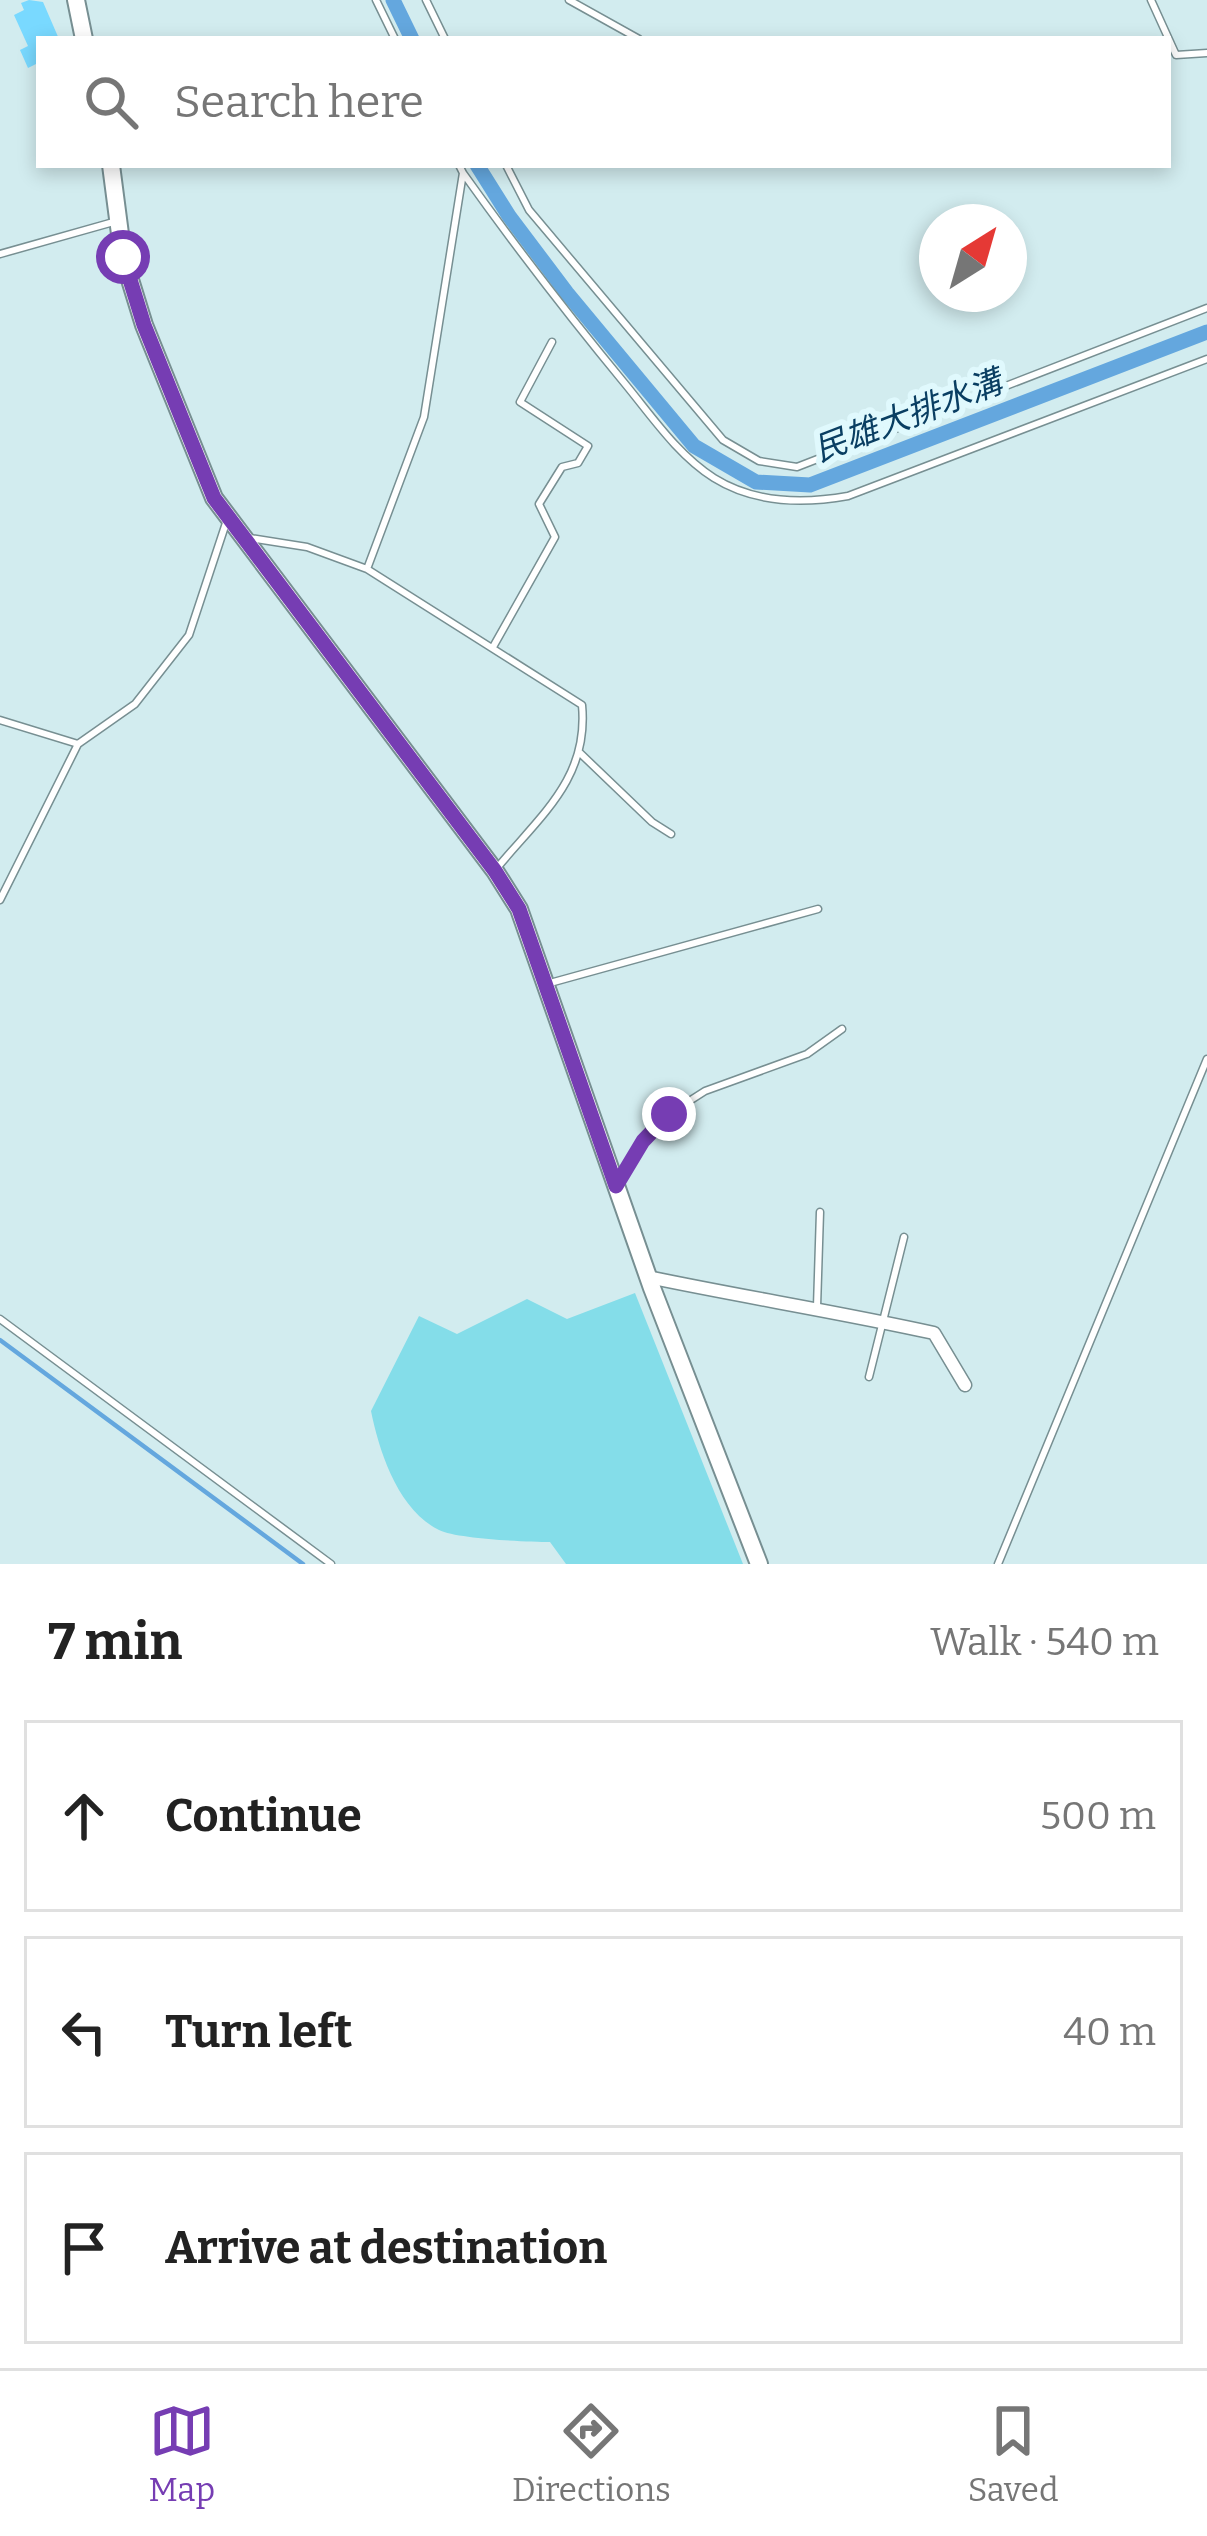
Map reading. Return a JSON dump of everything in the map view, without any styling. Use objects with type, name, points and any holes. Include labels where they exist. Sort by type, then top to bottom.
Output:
[{"type":"street","points":[[76,0],[83,36]]},
{"type":"street","points":[[111,168],[123,257],[144,325],[214,498],[519,909],[648,1277],[759,1564]]},
{"type":"street","points":[[648,1277],[817,1307],[934,1334],[965,1385]]},
{"type":"lane","points":[[376,0],[394,36]]},
{"type":"lane","points":[[426,0],[444,36]]},
{"type":"lane","points":[[569,0],[634,36]]},
{"type":"lane","points":[[1151,0],[1164,36]]},
{"type":"lane","points":[[1172,57],[1207,53]]},
{"type":"lane","points":[[508,168],[529,210],[707,422],[723,440],[759,461],[797,467],[1207,308]]},
{"type":"lane","points":[[461,169],[546,288],[676,447],[716,479],[753,494],[805,504],[848,496],[1207,358]]},
{"type":"lane","points":[[367,569],[424,417],[461,169]]},
{"type":"lane","points":[[0,254],[119,220]]},
{"type":"lane","points":[[493,647],[555,537],[539,504],[562,467],[578,463],[588,446],[520,402],[552,342]]},
{"type":"lane","points":[[0,900],[78,744],[135,704],[189,634],[228,518]]},
{"type":"lane","points":[[241,537],[307,547],[367,569],[582,704],[585,736],[574,776],[495,871]]},
{"type":"lane","points":[[0,720],[78,744]]},
{"type":"lane","points":[[580,753],[670,834]]},
{"type":"lane","points":[[545,984],[818,909]]},
{"type":"lane","points":[[616,1186],[643,1141],[669,1114],[705,1091],[808,1054],[842,1029]]},
{"type":"lane","points":[[998,1564],[1207,1059]]},
{"type":"lane","points":[[817,1307],[820,1212]]},
{"type":"lane","points":[[869,1378],[904,1238]]},
{"type":"lane","points":[[0,1319],[331,1564]]},
{"type":"shaded area","points":[[635,1293],[743,1564],[566,1564],[550,1542],[461,1536],[439,1530],[412,1509],[393,1478],[371,1411],[419,1316],[457,1334],[527,1299],[567,1319]]},
{"type":"building","points":[[43,2],[58,36],[36,36],[36,64],[28,68],[20,50],[28,46],[14,15],[24,10],[21,3]]},
{"type":"waterway","name":"民雄大排水溝","points":[[393,0],[411,36]]},
{"type":"waterway","name":"民雄大排水溝","points":[[479,168],[567,293],[694,446],[756,482],[810,485],[1207,332]]},
{"type":"waterway","points":[[0,1340],[303,1564]]},
{"type":"route","points":[[123,257],[144,325],[214,498],[519,909],[616,1186],[643,1141],[669,1114]]}]
